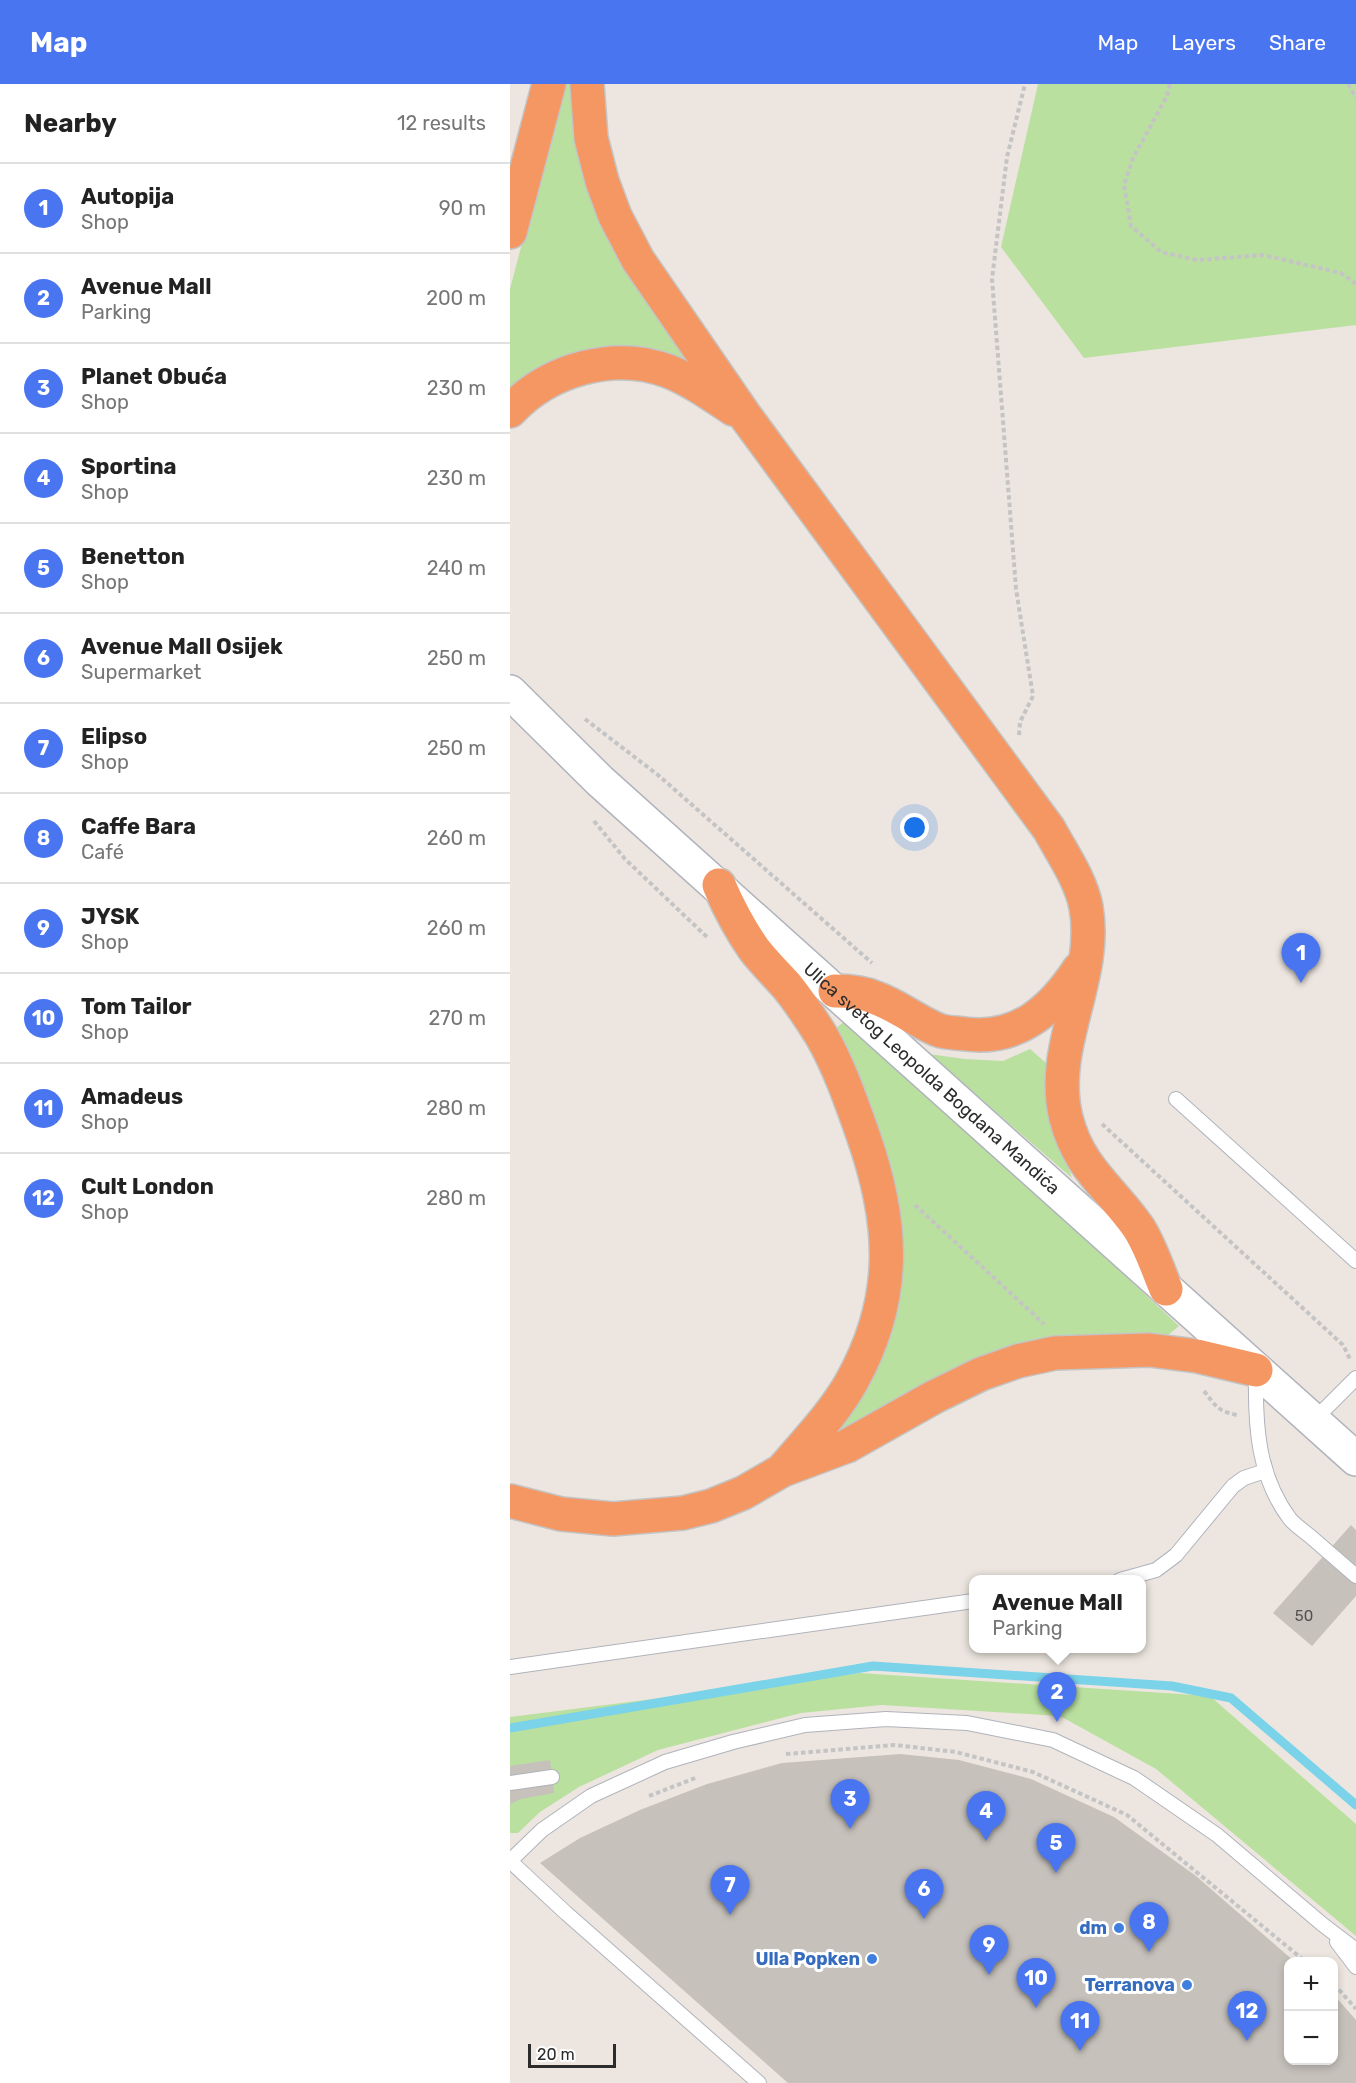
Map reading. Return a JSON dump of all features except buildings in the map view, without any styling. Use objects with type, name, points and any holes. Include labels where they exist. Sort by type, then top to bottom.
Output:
[{"type":"highway","points":[[510,232],[549,84]]},
{"type":"highway","points":[[587,84],[591,138],[602,181],[615,216],[638,260],[746,417],[1049,829],[1076,879],[1085,905],[1089,933],[1088,955],[1066,1051],[1062,1086],[1066,1117],[1077,1150],[1095,1177],[1138,1228],[1166,1288]]},
{"type":"highway","points":[[510,411],[547,381],[576,369],[604,364],[632,363],[667,371],[695,384],[746,417]]},
{"type":"highway","points":[[719,885],[736,923],[756,951],[789,988],[821,1036],[844,1082],[868,1148],[880,1191],[886,1226],[888,1264],[872,1339],[852,1382],[829,1416],[783,1470]]},
{"type":"highway","points":[[835,991],[855,992],[876,997],[916,1020],[941,1031],[989,1035],[1028,1023],[1047,1010],[1065,990],[1088,955]]},
{"type":"highway","points":[[510,1501],[561,1514],[613,1519],[683,1513],[711,1506],[743,1493],[783,1470],[847,1446],[981,1374],[1018,1361],[1055,1353],[1149,1350],[1197,1356],[1256,1370]]},
{"type":"main road","name":"Ulica svetog Leopolda Bogdana Mandića","points":[[510,692],[600,781],[719,885],[1356,1459]]},
{"type":"lane","points":[[1176,1099],[1356,1261]]},
{"type":"lane","points":[[1256,1370],[1255,1418],[1265,1471],[1279,1500],[1292,1520],[1356,1576]]},
{"type":"lane","points":[[1314,1420],[1356,1378]]},
{"type":"lane","points":[[1138,1575],[1156,1570],[1176,1555],[1233,1486],[1244,1478],[1265,1471]]},
{"type":"lane","points":[[510,1667],[969,1601]]},
{"type":"lane","points":[[759,2083],[510,1861],[542,1830],[591,1796],[676,1759],[733,1742],[805,1725],[886,1719],[967,1723],[1053,1740],[1134,1778],[1217,1835],[1356,1950]]},
{"type":"lane","points":[[510,1783],[552,1777]]},
{"type":"lane","points":[[1322,1924],[1356,1967]]},
{"type":"path","points":[[1019,742],[1020,722],[1033,696],[1016,589],[992,279],[1007,157],[1025,84]]},
{"type":"path","points":[[1170,84],[1167,96],[1133,158],[1124,185],[1131,226],[1161,252],[1197,260],[1263,255],[1341,273],[1356,284]]},
{"type":"path","points":[[1348,84],[1356,98]]},
{"type":"path","points":[[777,1755],[895,1745],[956,1752],[1033,1772],[1126,1815],[1300,1957]]},
{"type":"path","points":[[639,1800],[700,1777]]},
{"type":"path","points":[[1338,1989],[1356,2009]]},
{"type":"green space","points":[[564,84],[576,84],[575,130],[699,357],[690,365],[510,392],[510,289]]},
{"type":"green space","points":[[1038,84],[1356,84],[1356,325],[1084,358],[1001,247]]},
{"type":"green space","points":[[849,1018],[1179,1326],[1161,1341],[1052,1341],[837,1440],[832,1432],[870,1382],[897,1307],[901,1232],[893,1177],[867,1094],[836,1028]]},
{"type":"green space","points":[[1030,1049],[1053,1069],[1059,1138],[1072,1178],[929,1054],[1003,1061]]},
{"type":"green space","points":[[860,1673],[1210,1696],[1356,1824],[1356,1936],[1156,1769],[1060,1716],[882,1705],[801,1713],[658,1750],[579,1787],[540,1812],[518,1833],[510,1833],[510,1717]]},
{"type":"waterway","points":[[510,1728],[873,1666],[1172,1686],[1231,1698],[1356,1805]]},
{"type":"place","name":"Autopija","points":[[1301,983]]},
{"type":"place","name":"Avenue Mall","points":[[1057,1722]]},
{"type":"place","name":"Planet Obuća","points":[[850,1829]]},
{"type":"place","name":"Sportina","points":[[986,1841]]},
{"type":"place","name":"Benetton","points":[[1056,1873]]},
{"type":"place","name":"Elipso","points":[[730,1915]]},
{"type":"place","name":"Avenue Mall Osijek","points":[[924,1919]]},
{"type":"place","name":"dm","points":[[1119,1928]]},
{"type":"place","name":"Caffe Bara","points":[[1149,1952]]},
{"type":"place","name":"Ulla Popken","points":[[872,1959]]},
{"type":"place","name":"JYSK","points":[[989,1975]]},
{"type":"place","name":"Terranova","points":[[1187,1985]]},
{"type":"place","name":"Tom Tailor","points":[[1036,2008]]},
{"type":"place","name":"Cult London","points":[[1247,2041]]},
{"type":"place","name":"Amadeus","points":[[1080,2051]]}]
